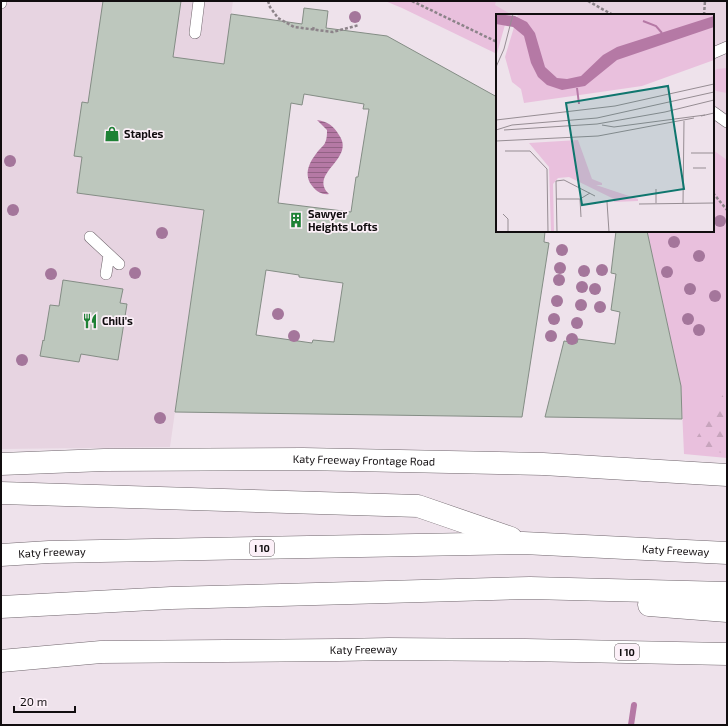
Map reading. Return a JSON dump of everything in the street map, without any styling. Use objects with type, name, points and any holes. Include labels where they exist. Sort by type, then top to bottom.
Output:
[{"type":"main road","name":"Katy Freeway Frontage Road","points":[[1,464],[104,460],[295,459],[543,464],[727,475]]},
{"type":"main road","points":[[1,493],[418,506],[528,543]]},
{"type":"main road","name":"Katy Freeway","points":[[1,555],[49,552],[528,543],[727,553]]},
{"type":"main road","points":[[1,607],[171,598],[342,593],[530,595],[727,593]]},
{"type":"main road","points":[[530,595],[727,611]]},
{"type":"main road","name":"Katy Freeway","points":[[1,661],[101,652],[338,650],[390,648],[727,654]]},
{"type":"lane","points":[[195,32],[200,1]]},
{"type":"lane","points":[[714,53],[727,47]]},
{"type":"lane","points":[[714,113],[727,122]]},
{"type":"lane","points":[[90,237],[119,264]]},
{"type":"lane","points":[[106,274],[109,255]]},
{"type":"path","points":[[268,1],[278,20],[294,27],[333,32],[359,25]]},
{"type":"path","points":[[412,1],[496,42]]},
{"type":"path","points":[[588,1],[610,14]]},
{"type":"path","points":[[704,14],[705,1]]},
{"type":"path","points":[[313,30],[314,26]]},
{"type":"path","points":[[714,194],[727,210]]},
{"type":"shaded area","points":[[1,1],[233,1],[170,447],[1,449]]},
{"type":"shaded area","points":[[432,1],[727,1],[727,194],[714,180],[714,14],[496,15]]},
{"type":"shaded area","points":[[317,120],[332,126],[339,135],[343,144],[342,151],[338,159],[327,172],[324,179],[324,186],[329,194],[322,194],[316,190],[308,177],[308,168],[310,163],[325,144],[327,138],[327,130]]},
{"type":"green space","points":[[385,1],[496,1],[495,5],[510,14],[496,14],[496,54]]},
{"type":"green space","points":[[727,68],[727,93],[716,91],[714,88],[714,71],[717,69]]},
{"type":"green space","points":[[714,151],[727,160],[727,458],[684,454],[681,386],[647,232],[714,232]]},
{"type":"green space","points":[[727,388],[727,453],[689,450]]},
{"type":"building","points":[[103,1],[181,1],[173,57],[224,64],[231,14],[302,24],[304,8],[328,11],[326,28],[387,36],[496,96],[496,232],[545,232],[544,242],[549,243],[522,417],[175,412],[204,210],[77,193],[82,157],[74,156],[82,102],[88,103]],"holes":[[[304,94],[364,104],[363,109],[369,109],[351,212],[278,203],[291,103],[302,105]],[[266,270],[299,275],[299,277],[343,283],[334,342],[313,340],[312,343],[256,335]]]},
{"type":"building","points":[[616,232],[647,232],[681,386],[682,419],[545,417],[564,341],[577,343],[578,339],[615,344],[620,312],[611,310],[616,274],[611,273]]},
{"type":"building","name":"Chili's","points":[[63,280],[123,289],[120,303],[127,304],[118,360],[81,354],[79,362],[40,356],[50,305],[59,306]]},
{"type":"waterway","points":[[631,725],[634,705]]},
{"type":"place","name":"Staples","points":[[112,134]]},
{"type":"place","name":"Sawyer Heights Lofts","points":[[296,220]]},
{"type":"place","name":"Chili's","points":[[90,321]]}]
